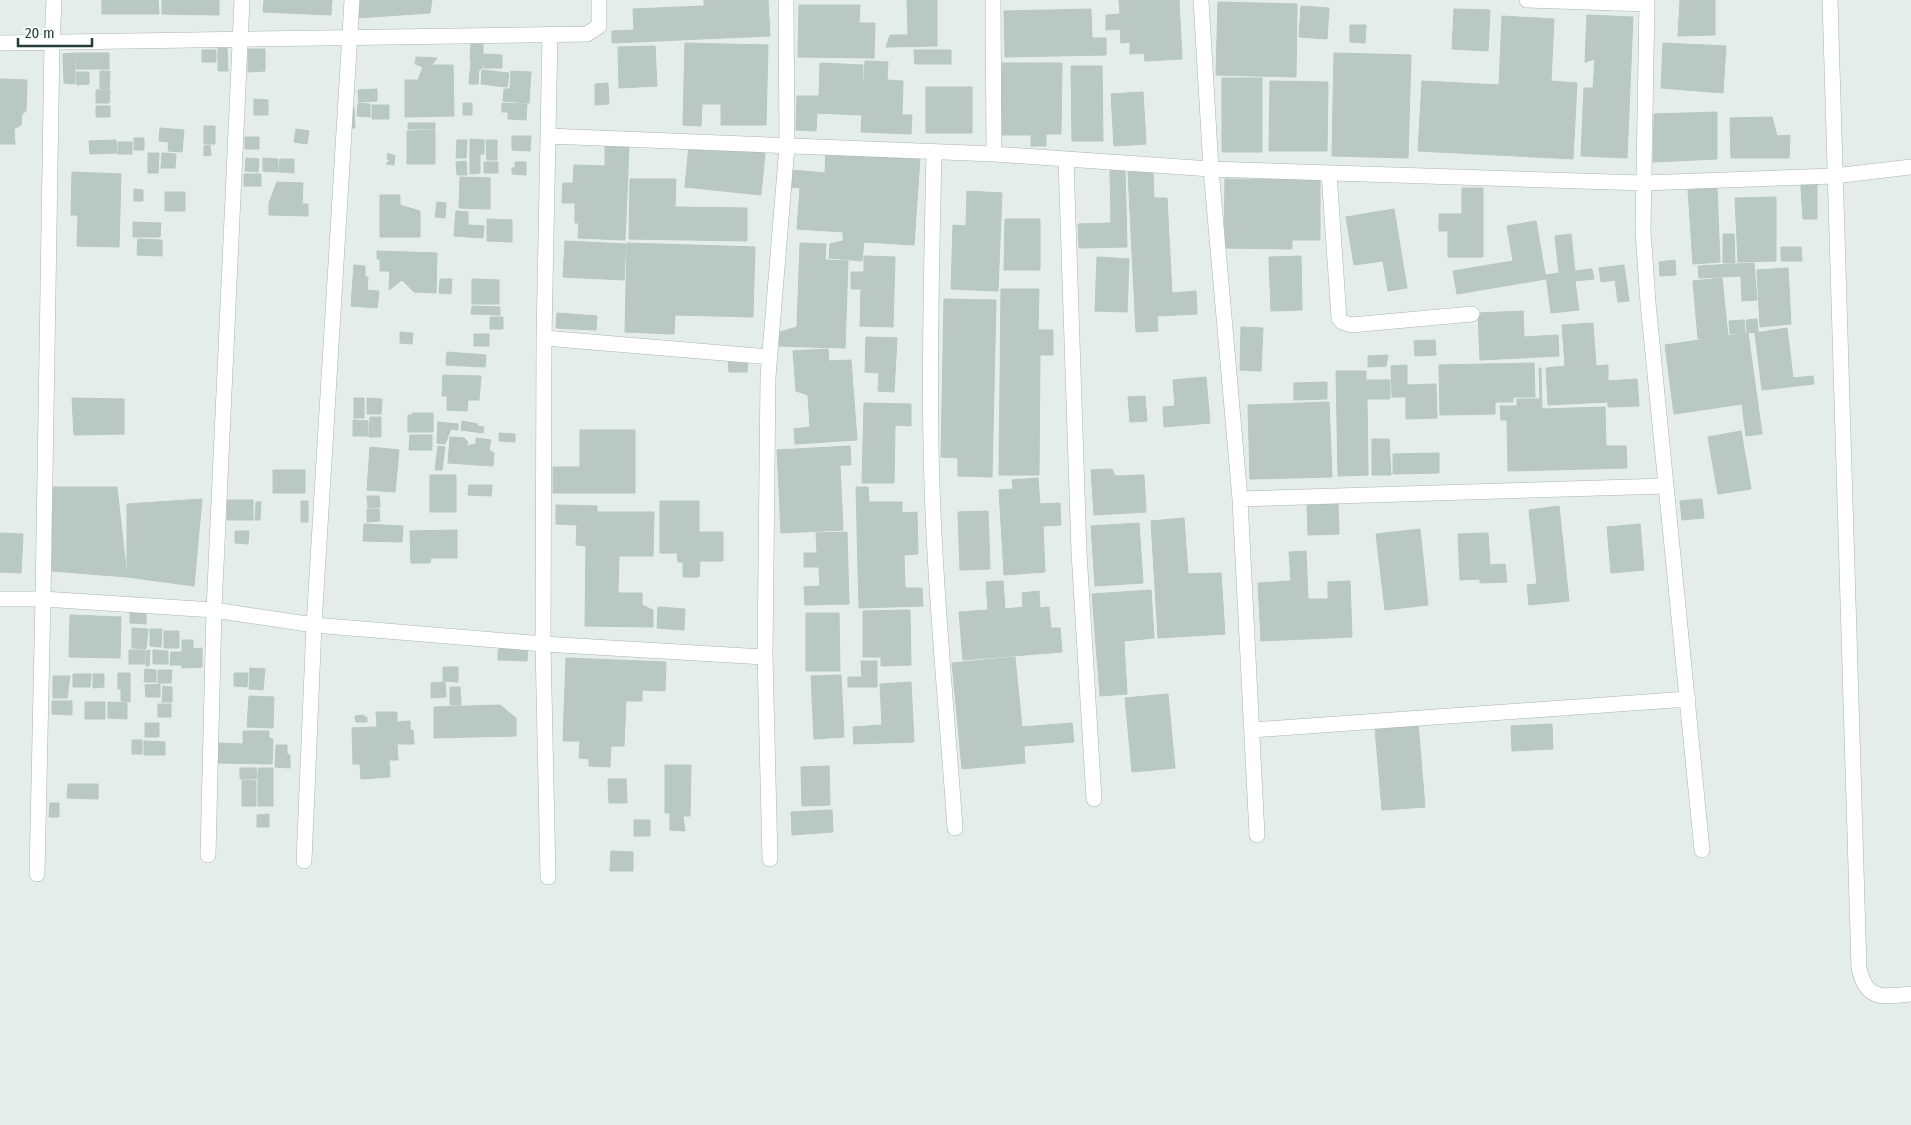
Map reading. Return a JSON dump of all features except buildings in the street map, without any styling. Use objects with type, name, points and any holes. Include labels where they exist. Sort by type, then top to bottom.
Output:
[{"type":"street","points":[[37,874],[44,599],[54,0]]},
{"type":"street","points":[[208,855],[214,610],[242,0]]},
{"type":"street","points":[[304,861],[314,625],[352,0]]},
{"type":"street","points":[[0,43],[587,34],[598,26],[599,0]]},
{"type":"street","points":[[770,859],[765,657],[769,357],[787,146],[786,0]]},
{"type":"street","points":[[993,0],[994,154]]},
{"type":"street","points":[[1201,0],[1211,169],[1240,499],[1257,835]]},
{"type":"street","points":[[1527,0],[1646,2],[1643,231],[1648,304],[1702,850]]},
{"type":"street","points":[[1830,0],[1859,968],[1861,979],[1866,988],[1877,994],[1886,997],[1911,994]]},
{"type":"street","points":[[548,877],[543,644],[544,338],[550,34]]},
{"type":"street","points":[[548,136],[994,154],[1211,169],[1643,183],[1834,176],[1911,168]]},
{"type":"street","points":[[934,153],[930,335],[931,445],[937,572],[955,828]]},
{"type":"street","points":[[1066,160],[1077,507],[1094,799]]},
{"type":"street","points":[[1329,173],[1339,318],[1342,322],[1351,325],[1472,314]]},
{"type":"street","points":[[544,338],[769,357]]},
{"type":"street","points":[[1240,499],[1666,486]]},
{"type":"street","points":[[0,599],[44,599],[214,610],[314,625],[543,644],[765,657]]},
{"type":"street","points":[[1252,730],[1688,699]]}]
